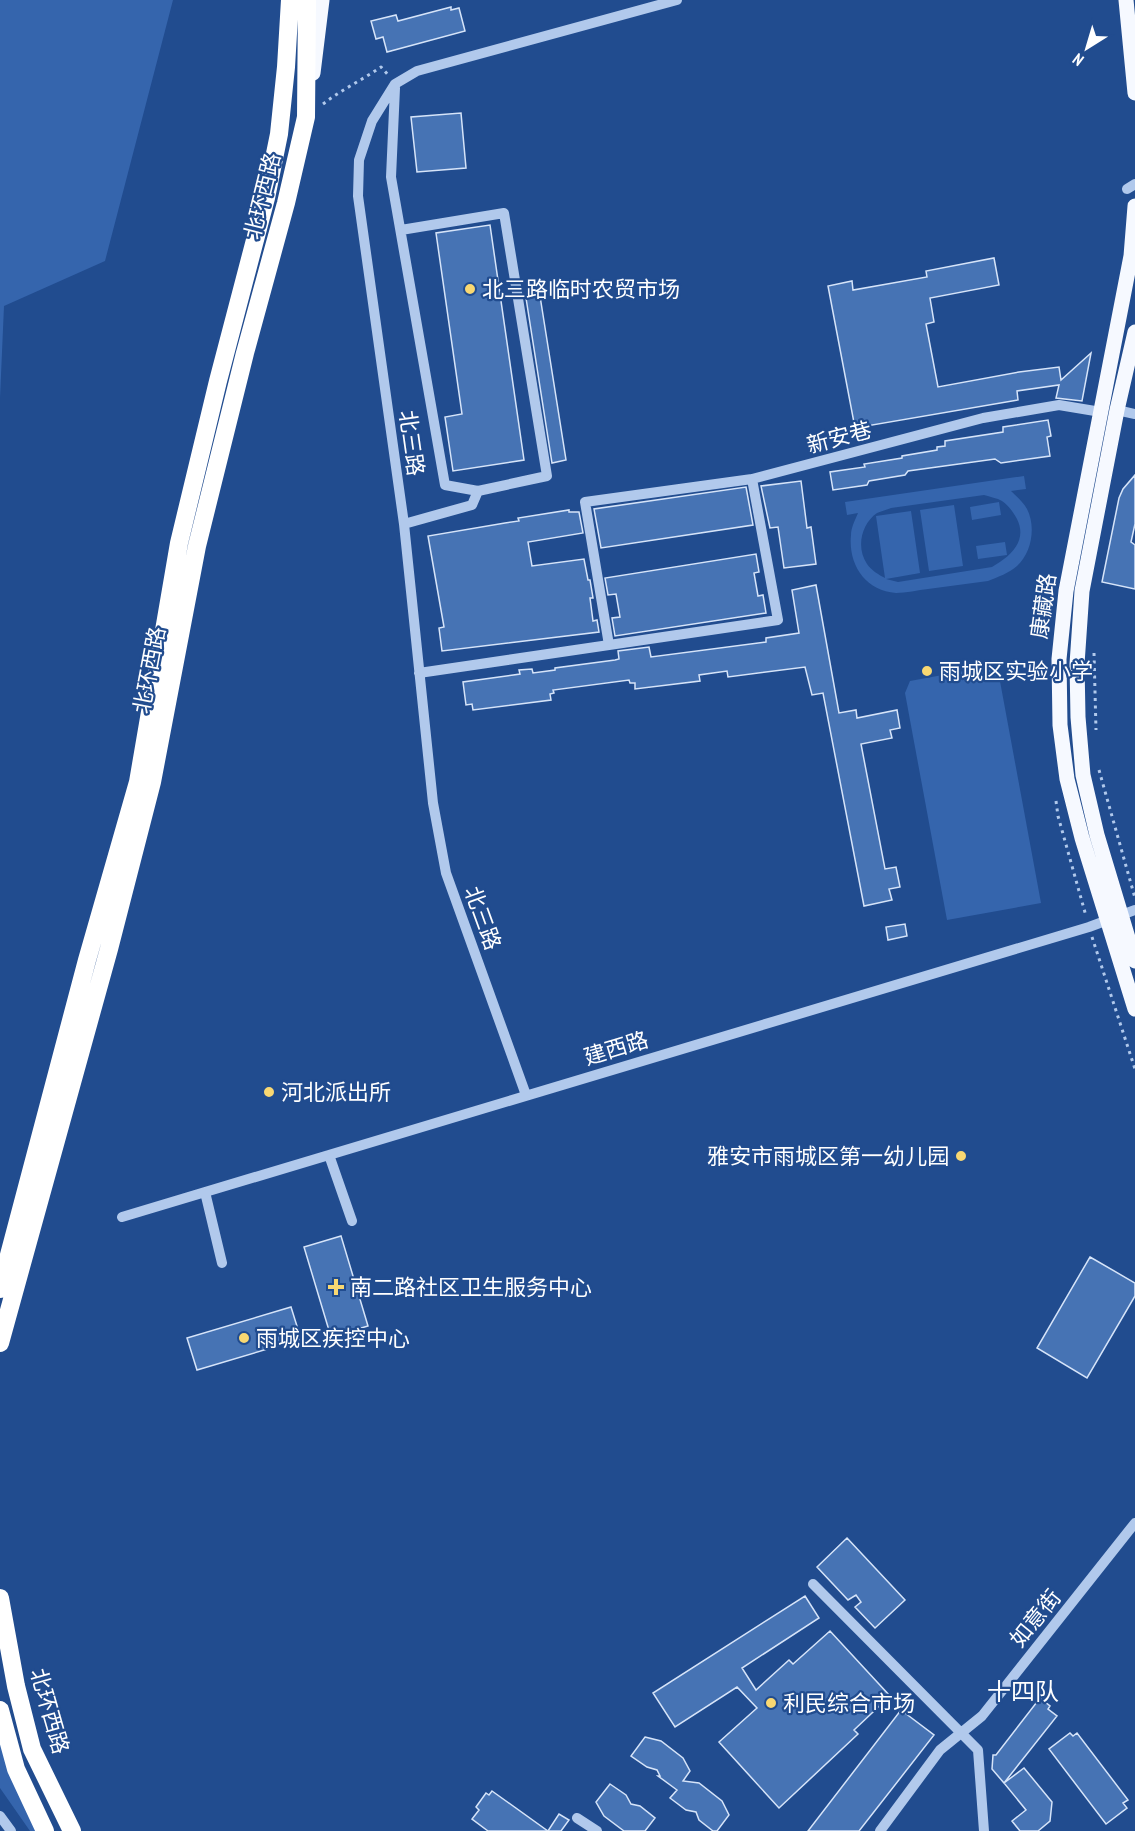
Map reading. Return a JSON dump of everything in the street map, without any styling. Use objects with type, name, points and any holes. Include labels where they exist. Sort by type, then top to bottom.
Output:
[{"type":"highway","name":"北环西路","points":[[0,1289],[87,960],[138,782],[179,543],[266,198],[279,134],[290,0]]},
{"type":"highway","name":"北环西路","points":[[0,1343],[152,782],[197,546],[306,117],[306,0]]},
{"type":"highway","name":"北环西路","points":[[0,1598],[16,1686],[32,1749],[72,1831]]},
{"type":"highway","points":[[0,1710],[16,1768],[45,1831]]},
{"type":"main road","points":[[306,117],[322,0]]},
{"type":"main road","points":[[1126,0],[1135,93]]},
{"type":"main road","name":"康藏路","points":[[1135,206],[1131,256],[1066,591],[1059,659],[1060,725],[1067,779],[1082,838],[1121,915],[1135,1009]]},
{"type":"main road","name":"康藏路","points":[[1135,332],[1117,410],[1082,591],[1077,664],[1078,717],[1083,775],[1097,835],[1135,961]]},
{"type":"street","name":"北三路","points":[[526,1095],[446,873],[433,803],[404,524],[358,196],[359,160],[372,121],[395,84],[417,71],[677,0]]},
{"type":"street","points":[[395,84],[391,177],[445,485],[478,491],[547,476],[504,213],[401,230]]},
{"type":"street","name":"新安巷","points":[[609,645],[585,502],[752,479],[984,418],[1059,405],[1101,412]]},
{"type":"street","points":[[1117,410],[1135,414]]},
{"type":"street","points":[[419,673],[778,620],[752,479]]},
{"type":"street","points":[[404,524],[472,505],[478,491]]},
{"type":"street","name":"建西路","points":[[122,1217],[1121,915]]},
{"type":"street","points":[[329,1155],[352,1221]]},
{"type":"street","points":[[205,1192],[222,1263]]},
{"type":"street","name":"如意街","points":[[880,1831],[940,1750],[982,1716],[1135,1523]]},
{"type":"street","points":[[813,1584],[978,1750],[984,1831]]},
{"type":"street","points":[[0,1815],[12,1831]]},
{"type":"street","points":[[577,1818],[597,1831]]},
{"type":"path","points":[[306,117],[341,90],[381,68],[395,84]]},
{"type":"path","points":[[1094,643],[1096,737]]},
{"type":"path","points":[[1096,760],[1135,898]]},
{"type":"shaded area","points":[[0,0],[173,0],[105,261],[4,306],[0,398]]},
{"type":"shaded area","points":[[1024,476],[1026,489],[1011,491],[1027,509],[1030,516],[1031,539],[1026,554],[1017,566],[988,581],[904,593],[885,591],[867,581],[856,566],[852,556],[851,535],[858,513],[847,515],[845,502]],"holes":[[[984,495],[1007,505],[1020,527],[1019,541],[1015,548],[992,567],[898,582],[886,579],[920,573],[911,511],[876,516],[885,578],[867,564],[862,551],[862,537],[867,523],[877,513],[891,508]]]},
{"type":"shaded area","points":[[999,502],[1001,515],[972,520],[970,507]]},
{"type":"shaded area","points":[[954,505],[963,566],[929,571],[920,510]]},
{"type":"shaded area","points":[[1005,542],[1007,555],[978,559],[976,546]]},
{"type":"shaded area","points":[[997,665],[1041,903],[947,920],[905,693],[910,681]]},
{"type":"shaded area","points":[[0,1736],[37,1831],[30,1831],[0,1788]]},
{"type":"building","points":[[451,7],[451,10],[459,8],[465,31],[387,52],[383,37],[376,39],[371,21],[396,15],[398,21]]},
{"type":"building","points":[[461,113],[466,168],[417,172],[411,117]]},
{"type":"building","points":[[490,225],[524,460],[453,471],[445,417],[462,414],[436,233]]},
{"type":"building","points":[[994,258],[999,285],[930,298],[934,322],[926,324],[938,387],[1059,367],[1061,380],[1091,353],[1082,401],[1056,398],[1059,385],[1017,391],[1018,400],[855,428],[828,286],[852,281],[853,290],[927,277],[926,271]]},
{"type":"building","points":[[540,296],[566,460],[552,463],[526,298]]},
{"type":"building","points":[[1048,420],[1051,436],[1047,437],[1050,456],[1001,463],[995,459],[908,471],[905,475],[869,481],[867,485],[833,490],[830,472],[865,467],[864,464],[937,450],[937,447],[945,446],[945,441],[1003,432],[1003,427]]},
{"type":"building","points":[[1135,475],[1135,524],[1131,542],[1135,545],[1135,589],[1102,582],[1119,498],[1123,489]]},
{"type":"building","points":[[801,481],[807,528],[811,527],[816,564],[784,568],[778,527],[770,528],[761,486]]},
{"type":"building","points":[[746,487],[753,525],[601,548],[594,509]]},
{"type":"building","points":[[569,510],[569,512],[579,512],[583,533],[528,542],[532,566],[584,559],[593,598],[590,598],[593,621],[597,620],[599,632],[442,651],[439,628],[444,627],[428,536]]},
{"type":"building","points":[[756,554],[759,572],[754,573],[758,596],[763,595],[766,613],[615,636],[612,618],[620,617],[616,594],[608,595],[605,578]]},
{"type":"building","points":[[816,585],[839,713],[856,710],[857,718],[897,710],[900,728],[890,730],[892,738],[861,744],[885,869],[896,867],[900,887],[889,889],[892,900],[864,906],[823,693],[812,695],[805,667],[728,677],[727,671],[699,675],[700,681],[635,689],[635,683],[630,683],[629,680],[553,690],[554,693],[550,694],[551,700],[473,710],[472,704],[466,705],[463,682],[520,674],[519,670],[532,669],[533,673],[615,660],[619,659],[618,651],[649,647],[651,657],[766,642],[766,638],[799,633],[792,590]]},
{"type":"building","points":[[905,924],[907,936],[888,940],[886,927]]},
{"type":"building","name":"南二路社区卫生服务中心","points":[[341,1236],[368,1326],[331,1337],[304,1247]]},
{"type":"building","points":[[1090,1257],[1135,1283],[1135,1296],[1087,1378],[1037,1348]]},
{"type":"building","name":"雨城区疾控中心","points":[[291,1307],[301,1339],[197,1370],[187,1338]]},
{"type":"building","points":[[847,1538],[905,1600],[875,1628],[855,1607],[861,1602],[856,1595],[848,1600],[817,1567]]},
{"type":"building","points":[[805,1596],[819,1618],[742,1668],[756,1690],[789,1660],[793,1664],[830,1631],[890,1696],[854,1730],[858,1734],[779,1808],[719,1742],[757,1708],[737,1687],[675,1727],[653,1693]]},
{"type":"building","points":[[1040,1698],[1057,1716],[1004,1783],[992,1769],[993,1755],[996,1755]]},
{"type":"building","points":[[901,1710],[934,1735],[859,1831],[808,1831]]},
{"type":"building","points":[[1070,1733],[1073,1736],[1077,1733],[1128,1800],[1123,1803],[1127,1808],[1106,1824],[1049,1749]]},
{"type":"building","points":[[645,1737],[661,1741],[683,1758],[690,1771],[683,1781],[699,1783],[722,1801],[729,1815],[717,1831],[713,1831],[699,1820],[696,1812],[686,1810],[670,1798],[677,1790],[658,1776],[660,1776],[657,1770],[647,1767],[631,1756]]},
{"type":"building","points":[[1024,1768],[1052,1802],[1050,1821],[1038,1831],[1020,1831],[1012,1821],[1026,1810],[1004,1783]]},
{"type":"building","points":[[610,1784],[626,1795],[631,1804],[640,1806],[655,1818],[645,1831],[624,1831],[604,1816],[596,1802]]},
{"type":"building","points":[[492,1791],[548,1831],[488,1831],[472,1819],[479,1810],[476,1807],[486,1793],[489,1795]]},
{"type":"building","points":[[559,1814],[569,1820],[561,1831],[548,1831]]},
{"type":"place","name":"北三路临时农贸市场","points":[[470,289]]},
{"type":"place","name":"雨城区实验小学","points":[[927,671]]},
{"type":"place","name":"河北派出所","points":[[269,1092]]},
{"type":"place","name":"雅安市雨城区第一幼儿园","points":[[961,1156]]},
{"type":"place","name":"南二路社区卫生服务中心","points":[[336,1287]]},
{"type":"place","name":"雨城区疾控中心","points":[[244,1338]]},
{"type":"place","name":"利民综合市场","points":[[771,1703]]},
{"type":"district","name":"十四队","points":[[1023,1691]]}]
